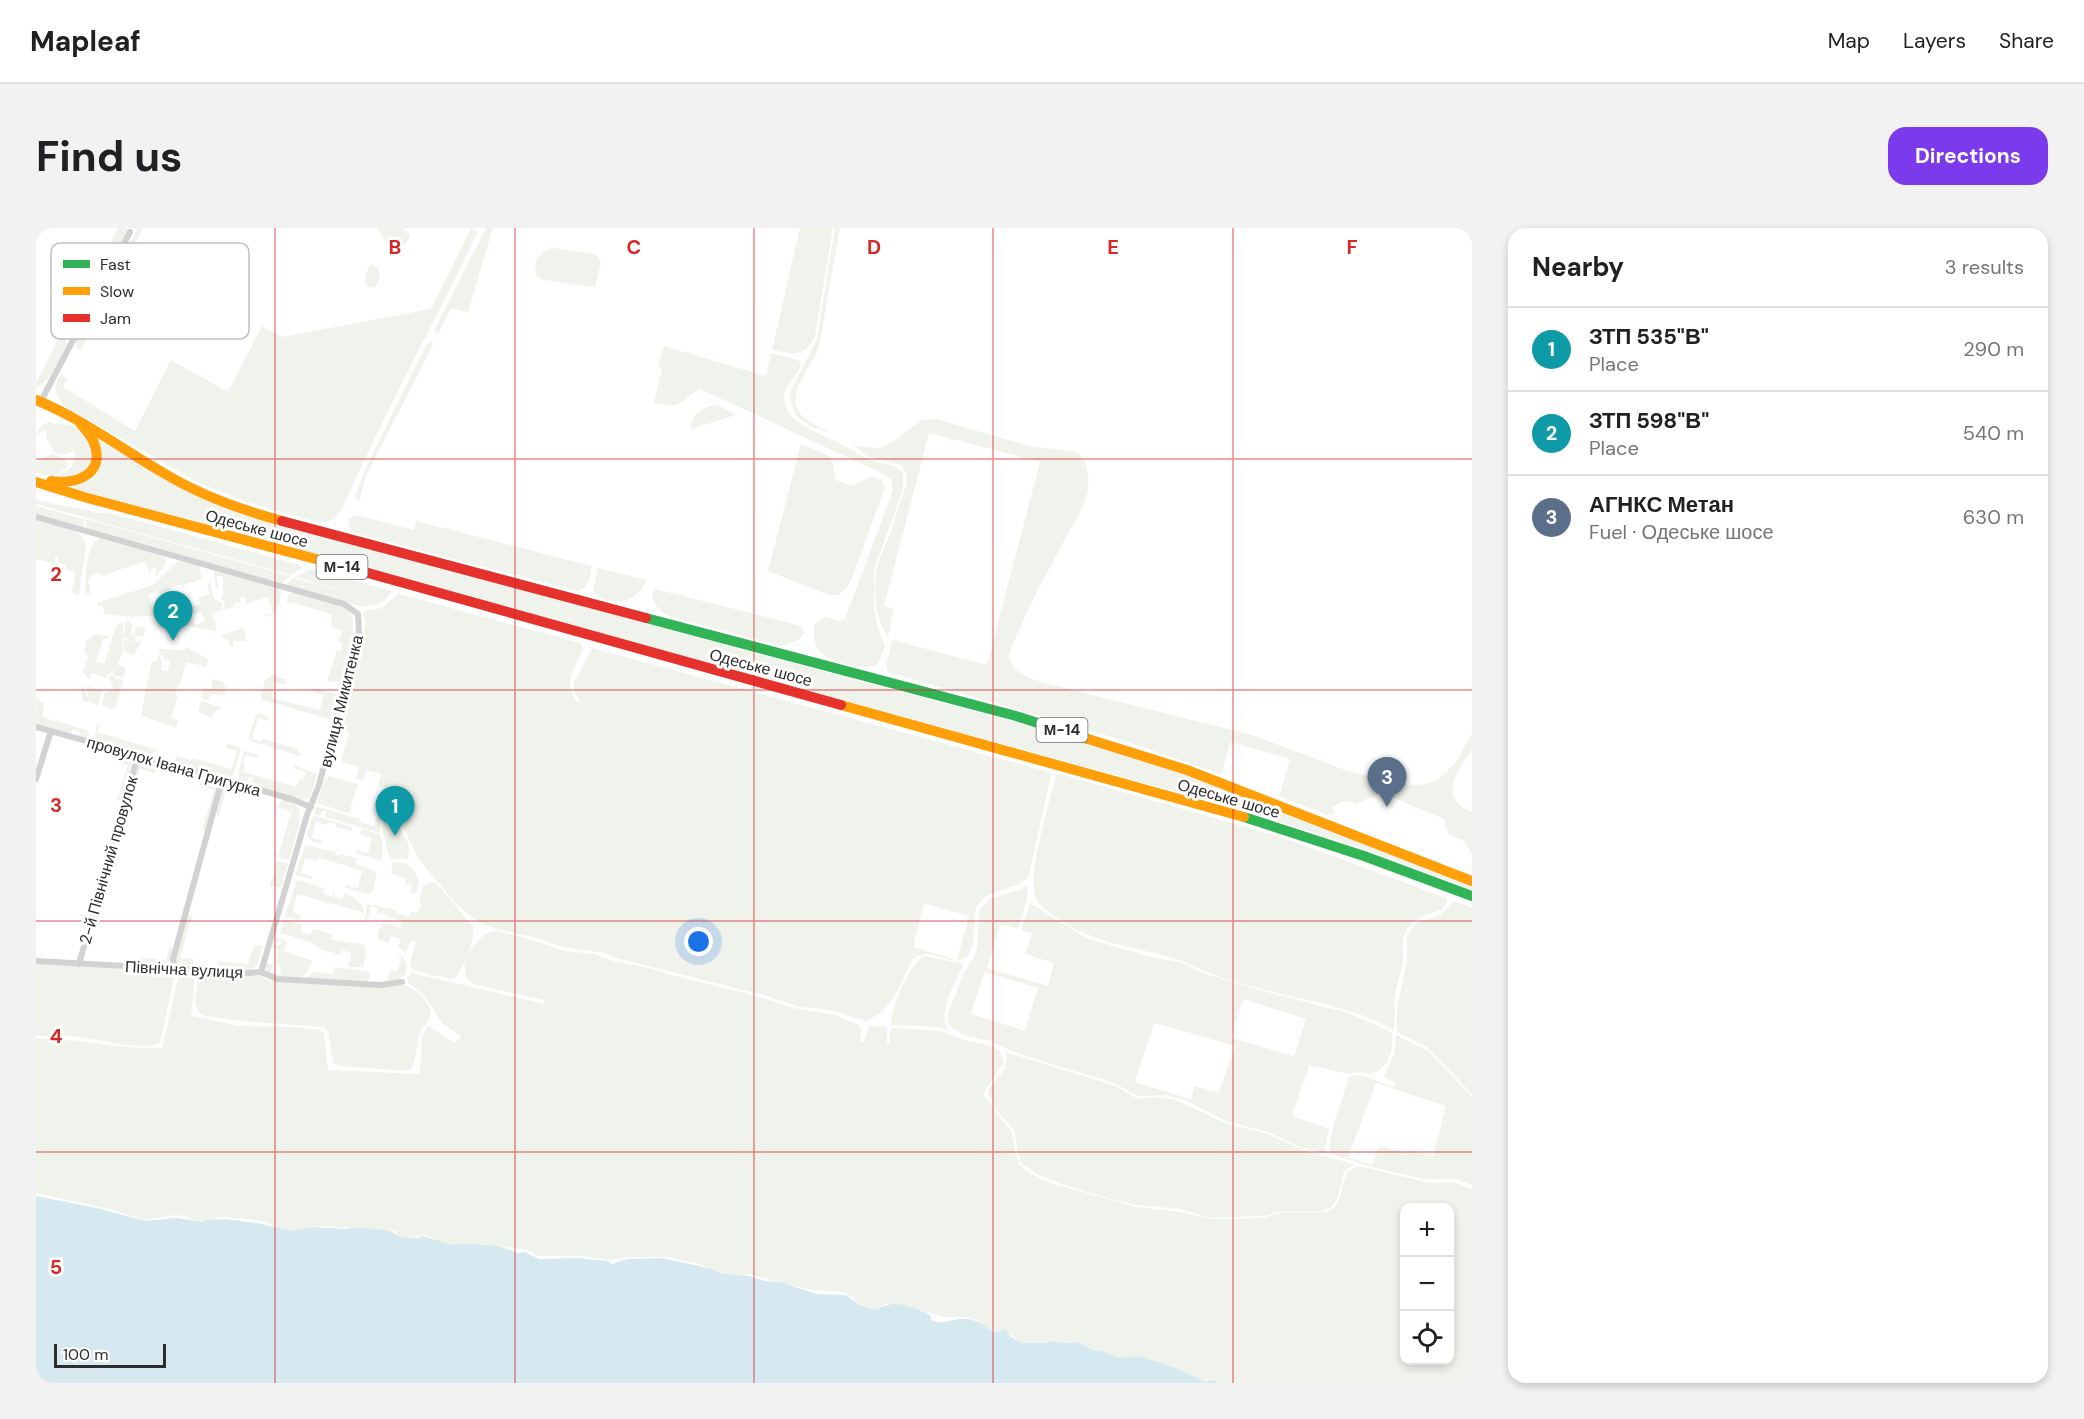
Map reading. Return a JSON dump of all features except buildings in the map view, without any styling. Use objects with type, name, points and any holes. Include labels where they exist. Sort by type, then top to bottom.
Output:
[{"type":"highway","name":"М-14","points":[[38,400],[76,418]]},
{"type":"highway","points":[[36,477],[59,483],[72,483],[83,479],[93,468],[96,453],[94,443],[76,418]]},
{"type":"highway","name":"Одеське шосе","points":[[76,418],[182,484],[244,509],[1016,716],[1083,736],[1203,776],[1472,881]]},
{"type":"highway","name":"Одеське шосе","points":[[36,482],[1245,817],[1382,862],[1472,896]]},
{"type":"street","points":[[124,243],[130,232]]},
{"type":"street","points":[[38,400],[71,339]]},
{"type":"street","name":"вулиця Микитенка","points":[[36,518],[344,604],[357,614],[359,632],[324,766],[290,870],[261,972]]},
{"type":"street","name":"провулок Івана Григурка","points":[[36,727],[294,800],[311,807]]},
{"type":"street","points":[[36,779],[51,731]]},
{"type":"street","name":"2-й Північний провулок","points":[[79,964],[138,755]]},
{"type":"street","points":[[174,969],[173,959],[222,780]]},
{"type":"street","name":"Північна вулиця","points":[[36,961],[249,974],[261,972],[277,980],[381,985],[402,982]]},
{"type":"shaded area","points":[[118,228],[127,228],[121,243],[110,243]]},
{"type":"shaded area","points":[[136,228],[143,228],[135,243],[130,243]]},
{"type":"shaded area","points":[[377,228],[403,228],[410,235],[403,245],[390,248]]},
{"type":"shaded area","points":[[471,228],[477,233],[461,267],[376,435],[345,503],[332,520],[320,523],[250,503],[199,483],[68,408],[60,401],[56,393],[56,384],[61,375],[67,378],[63,387],[135,431],[171,360],[228,392],[262,326],[282,337],[431,309]]},
{"type":"shaded area","points":[[486,228],[493,228],[468,312],[451,308],[438,334],[434,331]]},
{"type":"shaded area","points":[[800,228],[833,228],[815,336],[802,352],[793,353],[772,350]]},
{"type":"shaded area","points":[[835,228],[840,228],[819,347],[800,383],[796,393],[796,402],[799,411],[806,419],[836,435],[810,426],[797,416],[791,404],[790,393],[817,339]]},
{"type":"shaded area","points":[[553,248],[595,254],[601,261],[595,287],[545,280],[537,276],[535,267],[538,258]]},
{"type":"shaded area","points":[[371,264],[378,268],[380,277],[376,286],[370,288],[365,282]]},
{"type":"shaded area","points":[[58,339],[65,339],[67,343],[51,374],[36,388],[36,379]]},
{"type":"shaded area","points":[[78,339],[87,339],[81,350],[77,348]]},
{"type":"shaded area","points":[[434,343],[366,476],[359,502],[355,497],[364,472],[426,345]]},
{"type":"shaded area","points":[[664,346],[766,376],[771,353],[798,360],[801,364],[800,368],[785,391],[784,401],[794,418],[811,430],[864,457],[893,466],[903,473],[903,490],[874,569],[874,606],[877,624],[885,646],[878,664],[865,667],[856,666],[828,658],[817,648],[814,625],[825,617],[840,621],[845,619],[893,490],[891,479],[700,389],[676,405],[654,403],[662,369],[658,367]]},
{"type":"shaded area","points":[[716,405],[736,415],[691,429],[693,419],[698,412]]},
{"type":"shaded area","points":[[936,419],[1029,446],[1076,452],[1084,460],[1088,471],[1087,494],[1083,505],[1035,596],[1009,655],[1020,673],[1041,682],[1252,735],[1345,770],[1396,784],[1421,785],[1438,780],[1456,762],[1472,734],[1472,749],[1456,776],[1453,790],[1457,802],[1472,812],[1472,853],[1463,840],[1449,835],[1444,819],[1382,793],[1355,804],[1349,801],[1341,802],[1332,807],[1335,813],[1327,815],[1279,796],[1290,759],[1231,742],[1221,774],[1119,739],[888,672],[886,666],[892,640],[987,665],[1040,462],[929,433],[884,606],[894,609],[888,637],[880,622],[876,602],[876,573],[906,486],[907,476],[901,465],[867,456],[851,443],[860,447],[880,448],[891,443],[922,420]]},
{"type":"shaded area","points":[[53,423],[61,434],[55,424],[65,424],[79,429],[87,438],[93,462],[76,480],[55,477],[72,467],[76,455],[74,449],[62,455],[54,452],[46,438],[47,431],[37,433],[42,425]]},
{"type":"shaded area","points":[[88,430],[179,486],[636,621],[1040,729],[1201,779],[1472,886],[1472,890],[1373,852],[1243,810],[68,487],[95,469]]},
{"type":"shaded area","points":[[801,444],[832,459],[836,480],[853,485],[872,477],[881,480],[885,487],[853,575],[848,586],[839,595],[829,595],[768,571]]},
{"type":"shaded area","points":[[51,454],[64,459],[68,467],[53,477],[36,473],[36,462]]},
{"type":"shaded area","points":[[36,500],[109,513],[304,566],[291,575],[36,504]]},
{"type":"shaded area","points":[[36,506],[84,519],[84,529],[36,515]]},
{"type":"shaded area","points":[[354,516],[414,530],[416,521],[592,566],[586,585],[577,591],[355,533],[350,529],[348,519]]},
{"type":"shaded area","points":[[86,519],[290,576],[282,584],[86,529]]},
{"type":"shaded area","points":[[36,520],[65,527],[83,538],[86,544],[79,596],[71,592],[75,572],[66,569],[66,565],[58,563],[58,558],[55,557],[55,566],[36,559]]},
{"type":"shaded area","points":[[100,538],[161,555],[166,559],[164,567],[156,576],[156,568],[151,569],[151,575],[146,563],[143,562],[101,576],[100,573],[90,576],[88,580],[91,593],[86,594],[89,553]]},
{"type":"shaded area","points":[[178,561],[199,565],[202,578],[159,594],[157,591],[148,594],[154,612],[164,609],[164,611],[156,615],[134,617],[102,614],[105,612],[102,605],[98,606],[97,603],[153,585]]},
{"type":"shaded area","points":[[598,568],[647,580],[643,588],[631,598],[623,601],[608,600],[593,592]]},
{"type":"shaded area","points":[[214,569],[277,587],[281,593],[277,609],[273,614],[264,617],[273,613],[268,597],[246,604],[244,597],[240,598],[241,602],[233,604],[234,607],[223,610],[225,601],[220,598],[223,596],[223,576],[216,576],[219,589],[216,588]]},
{"type":"shaded area","points":[[312,569],[393,591],[382,603],[375,605],[371,602],[373,605],[362,607],[286,585],[293,578],[361,596],[295,577]]},
{"type":"shaded area","points":[[210,583],[214,599],[222,603],[222,610],[212,614],[217,631],[164,622],[162,618],[166,614],[189,607],[195,625],[205,621],[201,612],[193,614],[191,607],[200,604],[199,598],[210,594],[207,584]]},
{"type":"shaded area","points":[[655,589],[801,626],[805,633],[799,640],[781,646],[669,616],[655,604],[652,593]]},
{"type":"shaded area","points":[[296,592],[330,601],[347,608],[351,613],[352,643],[340,681],[327,682],[337,650],[341,651],[343,644],[339,642],[342,630],[331,627],[332,615],[329,613],[290,602],[286,604],[289,594]]},
{"type":"shaded area","points":[[399,594],[580,643],[583,647],[570,684],[571,691],[579,703],[580,700],[574,692],[574,682],[592,648],[1049,772],[1051,775],[1029,875],[1018,885],[989,895],[978,905],[972,948],[965,958],[959,960],[952,960],[932,955],[919,955],[912,960],[889,1004],[875,1017],[865,1021],[833,1010],[801,1007],[767,996],[616,958],[605,953],[563,947],[485,925],[455,903],[418,858],[403,827],[382,800],[385,788],[378,786],[381,774],[367,770],[363,781],[356,779],[359,767],[341,762],[349,733],[337,729],[347,691],[351,691],[350,683],[366,623],[363,613],[382,608]],"holes":[[[924,903],[969,916],[957,960],[913,947]]]},
{"type":"shaded area","points":[[128,621],[132,625],[130,635],[134,635],[137,626],[146,628],[143,637],[135,635],[135,641],[141,642],[134,655],[124,652],[124,640],[138,644],[124,638],[125,622]]},
{"type":"shaded area","points":[[123,622],[123,652],[117,665],[126,669],[123,678],[113,675],[113,671],[107,674],[107,678],[91,673],[89,679],[83,672],[88,657],[85,652],[86,641],[96,634],[108,636],[107,639],[103,639],[96,662],[104,664],[116,626]]},
{"type":"shaded area","points":[[244,628],[246,641],[234,641],[233,647],[229,646],[229,640],[221,638],[223,635]]},
{"type":"shaded area","points":[[186,647],[208,659],[206,667],[187,662],[180,684],[178,684],[175,695],[178,696],[171,718],[178,720],[176,728],[141,715],[152,661],[157,661],[159,654],[162,661],[161,670],[168,671],[170,660],[164,659],[159,652],[160,649],[184,650]]},
{"type":"shaded area","points":[[110,675],[123,680],[116,706],[111,709],[102,705],[105,692],[112,689]]},
{"type":"shaded area","points":[[272,675],[287,680],[286,685],[274,682],[271,696],[275,699],[320,710],[324,695],[313,692],[314,687],[335,694],[337,697],[331,718],[263,700],[261,696],[265,680]]},
{"type":"shaded area","points":[[213,679],[224,682],[223,685],[226,687],[224,696],[212,694],[207,700],[201,698],[204,688],[211,689]]},
{"type":"shaded area","points":[[82,684],[88,698],[87,686],[102,691],[98,705],[90,699],[92,703],[82,700]]},
{"type":"shaded area","points":[[37,699],[44,704],[42,717],[87,730],[90,733],[85,738],[79,737],[80,732],[72,730],[71,734],[36,724]]},
{"type":"shaded area","points":[[201,701],[222,708],[215,712],[212,718],[198,710]]},
{"type":"shaded area","points":[[257,713],[269,716],[268,721],[258,718],[252,739],[262,742],[263,739],[298,749],[300,756],[251,741],[248,737]]},
{"type":"shaded area","points":[[97,724],[99,724],[97,732],[158,750],[149,755],[99,742],[95,735]]},
{"type":"shaded area","points":[[228,744],[240,747],[241,750],[233,774],[228,779],[174,763],[176,756],[192,760],[193,758],[232,769],[237,751],[226,748]]},
{"type":"shaded area","points":[[244,751],[258,755],[257,758],[245,755],[243,772],[253,775],[252,778],[248,777],[248,781],[252,782],[254,775],[296,787],[300,779],[303,780],[306,772],[293,768],[294,765],[317,774],[311,795],[304,800],[242,783],[239,780],[239,770]]},
{"type":"shaded area","points":[[120,753],[129,755],[132,761],[122,801],[117,801],[128,765],[115,762]]},
{"type":"shaded area","points":[[148,761],[158,764],[155,773],[140,769],[131,802],[126,803],[138,764]]},
{"type":"shaded area","points":[[1060,774],[1281,837],[1446,898],[1447,902],[1442,909],[1419,918],[1407,929],[1403,940],[1402,967],[1395,993],[1394,1031],[1366,1016],[1239,983],[1181,960],[1095,937],[1050,913],[1035,896],[1034,871],[1056,775]]},
{"type":"shaded area","points":[[204,776],[213,779],[218,785],[205,831],[202,830],[214,790],[199,785]]},
{"type":"shaded area","points":[[329,776],[358,784],[349,813],[317,803],[325,779]]},
{"type":"shaded area","points":[[226,784],[241,787],[240,797],[225,793],[219,816],[215,815],[223,787]]},
{"type":"shaded area","points":[[282,799],[294,803],[300,810],[299,825],[289,860],[278,857],[291,812],[278,807]]},
{"type":"shaded area","points":[[380,804],[382,806],[380,833],[325,817],[326,811],[322,811],[320,816],[314,814],[318,807],[360,819],[359,822],[374,826]]},
{"type":"shaded area","points":[[385,811],[407,840],[408,859],[389,857],[382,829]]},
{"type":"shaded area","points":[[315,816],[353,827],[352,831],[336,827],[336,824],[329,822],[328,825],[316,822],[312,838],[323,841],[322,844],[311,841],[307,835],[312,818]]},
{"type":"shaded area","points":[[362,829],[379,834],[383,847],[381,861],[355,853],[356,850],[368,853],[372,838],[360,834]]},
{"type":"shaded area","points":[[305,845],[336,852],[335,855],[338,856],[340,854],[357,858],[356,864],[377,872],[373,891],[368,894],[346,888],[345,885],[358,888],[362,871],[318,858],[317,861],[305,858],[301,873],[313,877],[310,879],[295,875]]},
{"type":"shaded area","points":[[277,861],[288,864],[280,888],[270,886]]},
{"type":"shaded area","points":[[393,862],[403,863],[413,870],[419,883],[416,893],[410,894],[412,885],[405,883],[406,878],[391,874]]},
{"type":"shaded area","points":[[297,880],[324,888],[323,894],[332,897],[334,890],[334,897],[342,899],[345,893],[360,903],[364,913],[297,894],[293,912],[301,915],[299,920],[285,916]]},
{"type":"shaded area","points":[[431,883],[439,886],[473,927],[468,954],[454,979],[412,969],[410,962],[416,942],[411,940],[406,953],[398,947],[401,939],[391,936],[388,943],[378,939],[378,932],[382,924],[392,924],[399,928],[402,922],[380,912],[377,914],[378,909],[371,906],[363,929],[368,904],[396,910],[396,913],[410,917],[411,912],[418,913],[423,887]]},
{"type":"shaded area","points":[[1028,885],[1027,898],[1018,929],[1000,924],[987,968],[1048,986],[1054,963],[1025,954],[1032,933],[1021,930],[1030,903],[1086,938],[1146,956],[1182,963],[1206,974],[1259,990],[1348,1013],[1391,1032],[1390,1056],[1383,1067],[1373,1073],[1349,1074],[1309,1065],[1292,1116],[1329,1129],[1325,1148],[1328,1154],[1297,1146],[1268,1132],[1226,1121],[1187,1101],[1166,1095],[1138,1096],[1114,1083],[1012,1051],[990,1041],[966,1036],[953,1029],[948,1022],[948,1013],[977,948],[979,910],[990,899]],"holes":[[[984,972],[1038,988],[1025,1031],[971,1014]],[[1243,999],[1306,1019],[1294,1056],[1231,1038]],[[1154,1023],[1235,1046],[1219,1093],[1195,1086],[1191,1099],[1135,1082]]]},
{"type":"shaded area","points":[[1455,901],[1472,908],[1472,1094],[1426,1046],[1397,1032],[1397,1007],[1407,962],[1407,935],[1416,923],[1440,915]]},
{"type":"shaded area","points":[[187,914],[192,915],[180,958],[194,959],[194,968],[179,967],[174,962]]},
{"type":"shaded area","points":[[284,920],[302,925],[301,932],[310,935],[313,929],[332,934],[331,939],[365,945],[363,967],[348,967],[352,953],[342,950],[340,955],[322,950],[313,943],[280,933]]},
{"type":"shaded area","points":[[495,931],[523,937],[565,951],[595,954],[613,961],[649,968],[793,1008],[834,1015],[859,1025],[861,1028],[860,1041],[864,1042],[869,1026],[887,1027],[887,1043],[889,1044],[891,1028],[941,1031],[968,1041],[993,1046],[1000,1051],[1004,1062],[983,1094],[1012,1133],[1019,1164],[1025,1170],[1047,1182],[1136,1207],[1181,1212],[1211,1219],[1263,1218],[1279,1213],[1327,1212],[1338,1202],[1347,1174],[1351,1169],[1359,1166],[1430,1183],[1453,1182],[1472,1189],[1472,1383],[1219,1383],[1212,1380],[1206,1382],[1176,1368],[1139,1356],[1119,1358],[1103,1351],[1093,1350],[1078,1342],[1021,1343],[1006,1331],[993,1332],[977,1320],[966,1317],[945,1317],[898,1304],[885,1304],[875,1310],[857,1303],[853,1297],[843,1292],[811,1290],[748,1274],[745,1275],[749,1276],[724,1274],[699,1264],[668,1257],[628,1257],[609,1260],[581,1256],[537,1256],[527,1250],[500,1246],[444,1244],[426,1235],[404,1237],[397,1235],[396,1231],[312,1226],[308,1229],[293,1231],[276,1229],[273,1225],[256,1220],[222,1217],[202,1222],[176,1215],[143,1220],[105,1208],[36,1193],[36,1038],[162,1048],[179,975],[182,972],[191,972],[195,976],[191,1016],[239,1026],[321,1030],[324,1034],[328,1070],[420,1074],[422,1037],[428,1026],[455,1043],[461,1036],[442,1023],[427,999],[408,982],[407,978],[412,973],[544,1004],[544,1000],[473,984],[467,979],[465,965],[469,952],[483,936]]},
{"type":"shaded area","points":[[274,936],[287,942],[284,952],[312,960],[305,974],[293,979],[265,971],[266,963],[273,965],[271,972],[280,975],[282,970],[279,968],[280,965],[276,964],[279,950],[271,947],[271,944],[280,945],[281,942],[273,940]]},
{"type":"shaded area","points":[[254,945],[263,946],[253,970],[217,969],[218,961],[248,964]]},
{"type":"shaded area","points":[[169,948],[174,949],[167,966],[137,965],[139,957],[166,960]]},
{"type":"shaded area","points":[[396,953],[402,956],[406,961],[406,974],[396,982],[387,983],[390,970],[397,972],[402,957]]},
{"type":"shaded area","points":[[924,956],[964,964],[946,1005],[945,1022],[948,1029],[891,1025],[894,1008],[902,987],[913,968]]},
{"type":"shaded area","points":[[36,963],[159,971],[172,974],[174,978],[160,1043],[132,1046],[74,1036],[36,1036]]},
{"type":"shaded area","points":[[335,967],[368,972],[370,978],[366,982],[305,979],[313,972],[333,974]]},
{"type":"shaded area","points":[[209,972],[260,976],[270,981],[281,982],[405,985],[423,998],[429,1007],[430,1016],[420,1033],[411,1069],[407,1071],[339,1066],[333,1063],[328,1031],[323,1027],[234,1020],[199,1013],[195,1002],[198,975]]},
{"type":"shaded area","points":[[1396,1035],[1428,1051],[1472,1097],[1472,1185],[1455,1179],[1423,1179],[1376,1168],[1334,1155],[1329,1148],[1334,1123],[1349,1077],[1361,1075],[1395,1086],[1396,1083],[1384,1077],[1394,1054]],"holes":[[[1376,1083],[1446,1106],[1433,1156],[1410,1150],[1407,1153],[1380,1146],[1372,1165],[1348,1157]]]},
{"type":"shaded area","points":[[1005,1052],[1116,1086],[1136,1098],[1156,1097],[1176,1100],[1228,1124],[1268,1134],[1307,1152],[1354,1164],[1344,1171],[1338,1198],[1331,1208],[1321,1211],[1277,1212],[1264,1216],[1210,1218],[1180,1209],[1137,1205],[1114,1200],[1061,1184],[1037,1174],[1020,1162],[1014,1130],[995,1109],[988,1093],[989,1088],[1005,1069],[1007,1057]]},
{"type":"shaded area","points":[[36,1196],[97,1208],[145,1221],[176,1218],[202,1222],[225,1219],[293,1231],[314,1227],[346,1229],[356,1227],[390,1231],[401,1237],[423,1236],[452,1245],[462,1243],[498,1246],[518,1253],[525,1252],[539,1259],[579,1258],[607,1261],[612,1264],[627,1259],[662,1258],[708,1268],[724,1274],[781,1282],[817,1294],[846,1295],[860,1305],[875,1310],[901,1304],[927,1313],[931,1316],[931,1320],[935,1321],[970,1319],[993,1332],[1006,1329],[1010,1336],[1021,1343],[1078,1342],[1093,1350],[1103,1351],[1119,1358],[1139,1356],[1176,1368],[1206,1382],[1212,1380],[1219,1383],[36,1383]]},
{"type":"traffic: fast","points":[[646,618],[1016,716],[1088,739]]},
{"type":"traffic: fast","points":[[1244,817],[1364,856],[1472,896]]},
{"type":"traffic: slow","points":[[36,400],[87,425],[194,490],[282,521]]},
{"type":"traffic: slow","points":[[51,481],[79,479],[92,470],[96,463],[97,454],[94,443],[80,423]]},
{"type":"traffic: slow","points":[[36,482],[368,573]]},
{"type":"traffic: slow","points":[[841,705],[1244,817]]},
{"type":"traffic: slow","points":[[1088,739],[1187,770],[1472,881]]},
{"type":"traffic: jam","points":[[282,521],[646,618]]},
{"type":"traffic: jam","points":[[368,573],[841,705]]},
{"type":"place","name":"ЗТП 598\"В\"","points":[[173,641]]},
{"type":"place","name":"АГНКС Метан","points":[[1387,807]]},
{"type":"place","name":"ЗТП 535\"В\"","points":[[395,836]]}]
